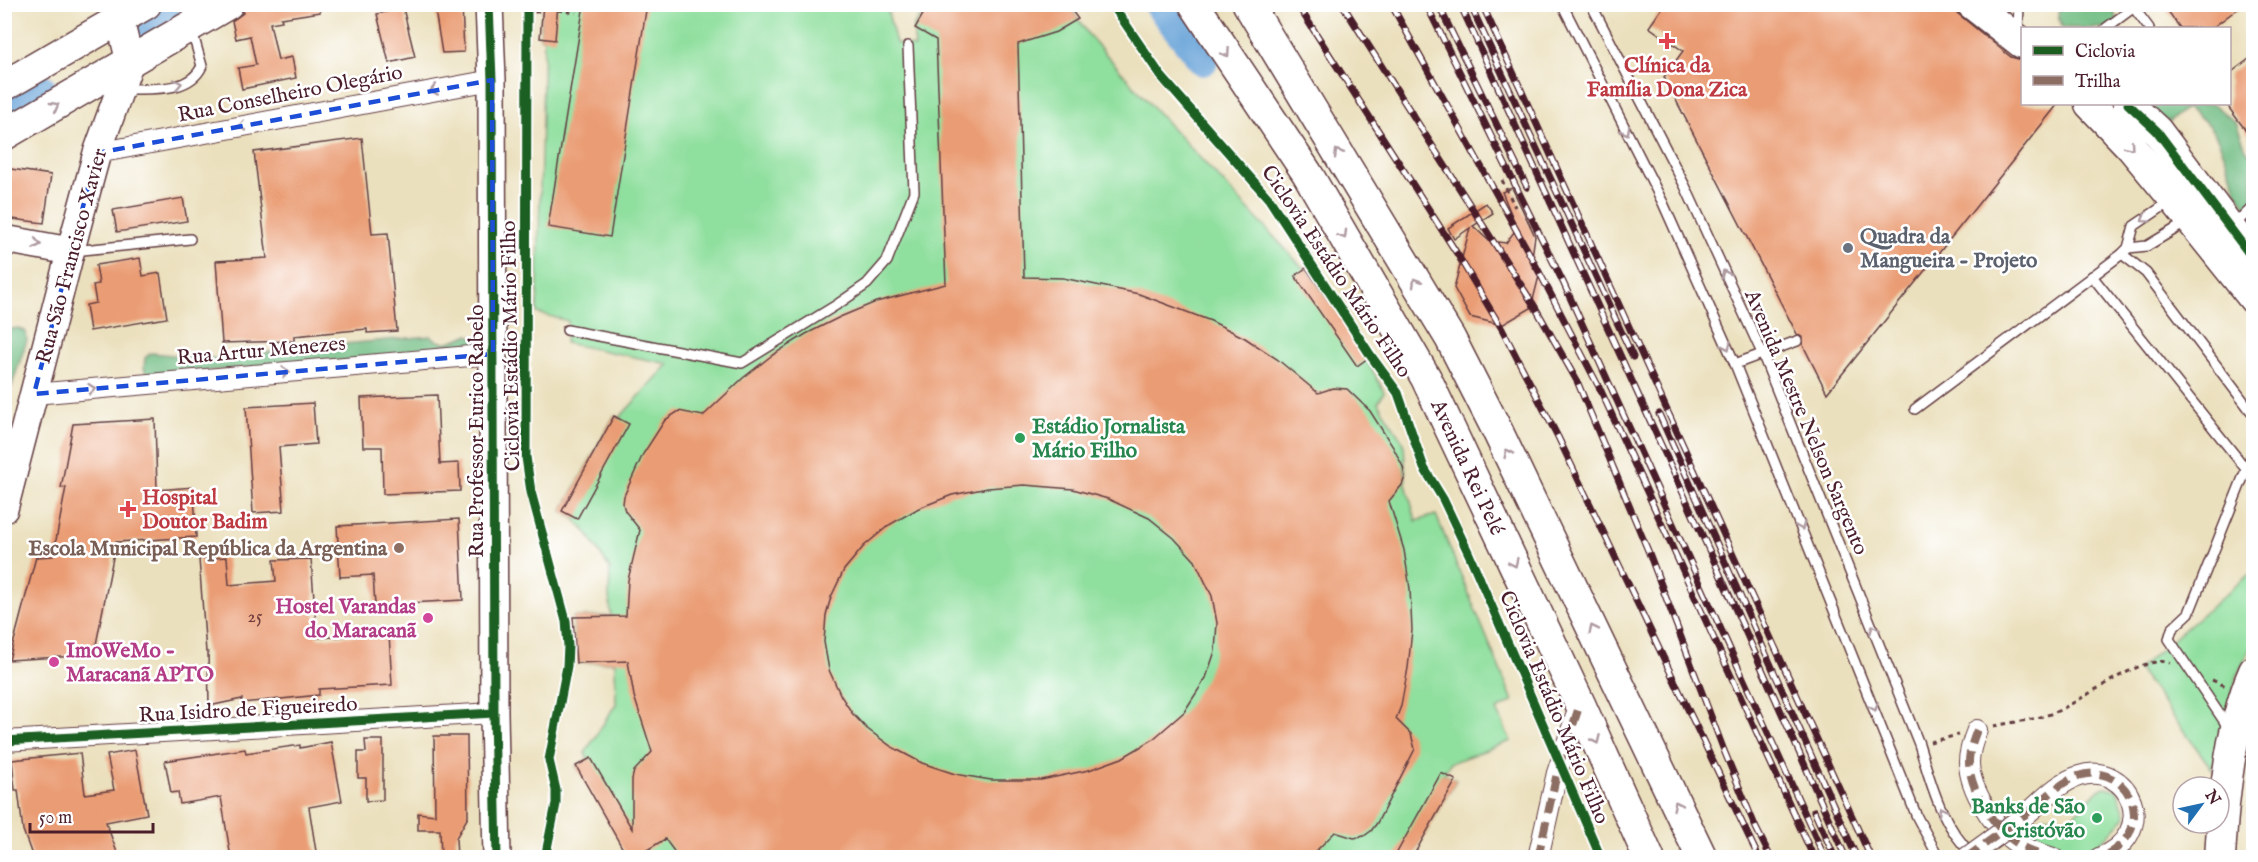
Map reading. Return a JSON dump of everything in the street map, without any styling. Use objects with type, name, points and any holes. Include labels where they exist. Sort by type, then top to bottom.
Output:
[{"type":"main road","points":[[4,86],[118,12],[146,4]]},
{"type":"main road","points":[[4,135],[125,76],[191,27],[228,4]]},
{"type":"main road","name":"Avenida Rei Pelé","points":[[1194,4],[1318,193],[1425,378],[1580,704],[1650,858]]},
{"type":"main road","name":"Avenida Rei Pelé","points":[[1248,4],[1450,338],[1702,858]]},
{"type":"main road","points":[[1989,8],[2020,41]]},
{"type":"main road","points":[[2091,105],[2131,147],[2252,294]]},
{"type":"main road","points":[[2134,106],[2157,131],[2253,260]]},
{"type":"main road","points":[[1318,193],[1367,203]]},
{"type":"main road","points":[[2220,858],[2244,739],[2245,694],[2253,671]]},
{"type":"street","name":"Rua Professor Eurico Rabelo","points":[[489,4],[492,80],[494,713],[497,858]]},
{"type":"street","points":[[118,12],[125,76]]},
{"type":"street","name":"Rua São Francisco Xavier","points":[[4,509],[9,471],[34,394],[97,153],[125,76]]},
{"type":"street","name":"Rua Conselheiro Olegário","points":[[97,153],[492,80]]},
{"type":"street","points":[[4,239],[70,251]]},
{"type":"street","name":"Rua Artur Menezes","points":[[34,394],[493,354]]},
{"type":"street","points":[[1538,858],[1557,772],[1580,704]]},
{"type":"street","name":"Rua Isidro de Figueiredo","points":[[4,741],[494,713]]},
{"type":"street","points":[[1977,730],[1971,746],[1969,763],[1973,783],[1984,807],[2005,833],[2017,843],[2032,852],[2054,858]]},
{"type":"street","points":[[1966,858],[2027,814],[2062,784],[2077,776],[2090,773],[2118,782],[2127,792],[2134,807],[2135,821],[2130,834],[2113,852],[2099,858]]},
{"type":"lane","name":"Avenida Mestre Nelson Sargento","points":[[1562,4],[1663,203],[1735,364],[1917,817],[1940,858]]},
{"type":"lane","name":"Avenida Mestre Nelson Sargento","points":[[1591,4],[1685,186],[1761,353],[1919,744],[1939,806],[1962,845],[1977,858]]},
{"type":"lane","points":[[2019,4],[2020,41]]},
{"type":"lane","points":[[2107,27],[2132,6],[2148,27]]},
{"type":"lane","points":[[125,76],[165,87],[188,83],[197,75],[202,66],[191,27]]},
{"type":"lane","points":[[567,330],[742,363],[867,284],[887,261],[914,192],[908,46]]},
{"type":"lane","points":[[2229,228],[2253,206]]},
{"type":"lane","points":[[2125,251],[2134,226],[2182,209]]},
{"type":"lane","points":[[1915,409],[2125,251],[2147,246],[2182,209]]},
{"type":"lane","points":[[70,251],[190,239]]},
{"type":"lane","points":[[2125,251],[2146,273],[2253,415]]},
{"type":"lane","points":[[2092,276],[2246,469]]},
{"type":"lane","points":[[1735,364],[1797,341]]},
{"type":"lane","points":[[2244,739],[2191,672],[2169,639],[2170,634],[2188,613],[2253,450]]},
{"type":"path","points":[[526,20],[527,4]]},
{"type":"path","points":[[526,20],[542,10]]},
{"type":"path","points":[[558,10],[576,14]]},
{"type":"path","points":[[1502,180],[1515,207]]},
{"type":"path","points":[[1919,744],[2053,713],[2144,664],[2164,660],[2227,686]]},
{"type":"highlighted area","points":[[492,80],[493,354],[34,394],[97,153]]},
{"type":"green space","points":[[543,5],[886,5],[896,43],[915,47],[913,27],[926,5],[1069,5],[1088,34],[1157,112],[1304,269],[1306,268],[1368,358],[1384,392],[1378,403],[1404,443],[1406,484],[1416,521],[1436,515],[1513,701],[1497,710],[1511,741],[1450,763],[1444,774],[1456,780],[1412,857],[635,857],[576,766],[588,759],[585,753],[616,704],[615,662],[576,663],[573,617],[611,616],[610,569],[587,533],[573,517],[562,511],[614,416],[619,418],[669,364],[565,343],[568,321],[537,313],[544,39],[540,38]]},
{"type":"green space","points":[[2059,5],[2111,5],[2121,27],[2063,27],[2058,17]]},
{"type":"green space","points":[[2145,105],[2214,105],[2236,123],[2246,149],[2253,157],[2253,216],[2236,189],[2220,144],[2212,130],[2201,118],[2186,108],[2168,122]]},
{"type":"green space","points":[[18,328],[26,332],[27,340],[11,388],[5,386],[5,339],[8,330]]},
{"type":"green space","points":[[468,335],[475,338],[478,343],[477,352],[147,375],[144,368],[145,358],[151,353],[219,359],[239,358],[279,350],[431,336],[440,342],[449,342]]},
{"type":"green space","points":[[2253,571],[2253,644],[2237,675],[2212,769],[2138,669]]},
{"type":"green space","name":"Banks de São Cristóvão","points":[[2105,787],[2117,790],[2126,816],[2096,845],[2088,849],[2068,849],[2044,842],[2035,835],[2033,825],[2040,817],[2071,818],[2099,789]]},
{"type":"building","points":[[250,4],[319,4],[320,12],[281,18],[282,21],[270,23],[278,60],[292,57],[296,78],[242,89],[238,68],[256,65],[250,36],[236,39],[232,21],[243,13],[244,7]]},
{"type":"building","points":[[434,4],[462,4],[464,52],[442,53]]},
{"type":"building","points":[[543,4],[558,4],[555,40],[540,38]]},
{"type":"building","points":[[584,4],[647,4],[610,237],[548,227]]},
{"type":"building","name":"Estádio Jornalista Mário Filho","points":[[929,4],[958,4],[990,10],[1022,4],[1067,4],[1078,19],[1056,32],[1018,44],[1024,277],[1063,278],[1139,294],[1211,321],[1245,338],[1277,359],[1318,393],[1333,388],[1347,389],[1370,411],[1393,447],[1403,467],[1405,477],[1402,485],[1389,501],[1404,550],[1410,589],[1412,630],[1408,668],[1401,706],[1396,719],[1411,734],[1415,749],[1377,823],[1364,836],[1354,838],[1335,832],[1309,858],[679,858],[665,839],[634,858],[628,858],[576,766],[591,758],[632,829],[634,771],[652,752],[634,696],[628,661],[576,663],[573,617],[626,616],[628,580],[640,530],[625,511],[624,496],[643,454],[665,420],[679,411],[703,416],[743,378],[771,356],[806,334],[840,317],[876,302],[946,284],[936,40],[915,28]],"holes":[[[1024,485],[1073,489],[1108,499],[1149,518],[1174,538],[1195,561],[1212,596],[1217,623],[1215,651],[1206,678],[1184,712],[1152,740],[1122,758],[1089,770],[1041,780],[991,780],[955,774],[922,763],[892,747],[866,728],[841,696],[829,670],[824,642],[826,615],[831,597],[844,570],[864,546],[889,525],[919,508],[952,495],[988,488]]]},
{"type":"building","name":"Quadra da Mangueira - Projeto","points":[[1665,4],[1946,4],[2011,57],[2021,60],[2021,105],[2057,105],[1827,393],[1803,345],[1803,338],[1797,334],[1664,77],[1683,51],[1649,27]]},
{"type":"building","points":[[2163,4],[2244,4],[2213,27],[2179,27]]},
{"type":"building","points":[[403,8],[415,57],[389,63],[377,14]]},
{"type":"building","points":[[2253,56],[2253,140],[2229,108],[2231,105],[2231,72]]},
{"type":"building","points":[[362,138],[372,234],[388,233],[397,331],[367,333],[367,329],[294,336],[294,341],[222,343],[216,261],[267,258],[254,152]]},
{"type":"building","points":[[4,168],[51,175],[44,223],[4,218]]},
{"type":"building","points":[[1512,188],[1535,236],[1531,264],[1539,276],[1531,308],[1502,325],[1470,317],[1454,288],[1470,228],[1454,239],[1448,228],[1486,203],[1493,213],[1473,226],[1489,241],[1506,243],[1517,228],[1502,192]]},
{"type":"building","points":[[183,198],[187,221],[117,232],[113,210]]},
{"type":"building","points":[[140,258],[143,276],[160,273],[167,318],[90,331],[86,305],[96,303],[93,285],[99,284],[96,265]]},
{"type":"building","points":[[1306,268],[1368,358],[1357,366],[1295,276]]},
{"type":"building","points":[[437,395],[440,464],[459,463],[460,491],[383,494],[382,447],[363,447],[361,398]]},
{"type":"building","points":[[313,403],[316,444],[279,447],[284,511],[253,513],[246,407]]},
{"type":"building","points":[[614,416],[629,424],[577,519],[562,511]]},
{"type":"building","points":[[155,419],[157,490],[194,487],[196,537],[116,542],[94,655],[9,660],[36,557],[53,556],[66,487],[61,488],[73,424]]},
{"type":"building","name":"Escola Municipal República da Argentina","points":[[459,519],[463,600],[375,605],[373,575],[340,577],[337,526]]},
{"type":"building","points":[[227,557],[229,585],[276,581],[274,560],[311,559],[317,638],[389,634],[392,685],[319,689],[319,695],[242,703],[242,699],[209,706],[208,652],[206,652],[199,559]]},
{"type":"building","points":[[434,736],[467,736],[468,817],[456,838],[457,858],[441,858],[440,830],[418,830],[418,813],[435,815]]},
{"type":"building","points":[[365,740],[383,740],[383,800],[366,801],[366,778],[358,778],[358,752],[366,752]]},
{"type":"building","points":[[331,742],[342,801],[309,807],[317,858],[231,858],[221,797],[180,804],[178,792],[171,793],[165,761],[245,749],[246,753],[300,745],[300,748]]},
{"type":"building","points":[[135,750],[147,814],[106,822],[119,858],[33,858],[23,830],[12,760],[80,753],[85,794],[114,790],[107,755]]},
{"type":"building","points":[[1441,773],[1456,780],[1412,858],[1394,858]]},
{"type":"waterway","points":[[151,26],[188,4]]},
{"type":"waterway","points":[[1158,4],[1203,61]]},
{"type":"waterway","points":[[4,110],[42,89]]},
{"type":"railway","points":[[1297,4],[1456,252],[1502,329],[1558,437],[1759,858]]},
{"type":"railway","points":[[1342,4],[1535,307],[1577,381],[1649,553],[1723,748],[1771,858]]},
{"type":"railway","points":[[1391,4],[1534,262],[1601,391],[1814,858]]},
{"type":"railway","points":[[1426,4],[1563,282],[1825,858]]},
{"type":"railway","points":[[1438,4],[1527,187]]},
{"type":"railway","points":[[1460,4],[1719,572],[1846,858]]},
{"type":"railway","points":[[1470,4],[1633,357]]},
{"type":"railway","points":[[1482,4],[1871,858]]},
{"type":"railway","points":[[1659,414],[1857,858]]},
{"type":"railway","points":[[1814,811],[1835,858]]},
{"type":"marked path","points":[[1538,858],[1557,773],[1580,704]]},
{"type":"marked path","points":[[1977,730],[1970,750],[1970,773],[1985,808],[2009,838],[2031,850],[2053,858]]},
{"type":"marked path","points":[[1966,858],[2064,783],[2078,776],[2096,774],[2112,778],[2124,788],[2132,801],[2134,817],[2130,832],[2119,847],[2099,858]]},
{"type":"cycle path","name":"Ciclovia Estádio Mário Filho","points":[[489,4],[492,80],[494,713],[497,858]]},
{"type":"cycle path","name":"Ciclovia Estádio Mário Filho","points":[[527,4],[526,457],[531,492],[566,621],[568,646],[567,666],[549,760],[556,790],[556,804],[545,858]]},
{"type":"cycle path","name":"Ciclovia Estádio Mário Filho","points":[[1112,4],[1161,76],[1269,199],[1371,356],[1398,393],[1424,468],[1443,499],[1469,554],[1601,858]]},
{"type":"cycle path","points":[[2129,105],[2157,131],[2254,260]]},
{"type":"cycle path","points":[[4,741],[494,713]]},
{"type":"place","name":"Clínica da Família Dona Zica","points":[[1667,41]]},
{"type":"place","name":"Quadra da Mangueira - Projeto","points":[[1848,248]]},
{"type":"place","name":"Estádio Jornalista Mário Filho","points":[[1020,438]]},
{"type":"place","name":"Hospital Doutor Badim","points":[[128,509]]},
{"type":"place","name":"Escola Municipal República da Argentina","points":[[399,548]]},
{"type":"place","name":"Hostel Varandas do Maracanã","points":[[428,618]]},
{"type":"place","name":"ImoWeMo - Maracanã APTO","points":[[54,662]]},
{"type":"place","name":"Banks de São Cristóvão","points":[[2097,818]]}]
